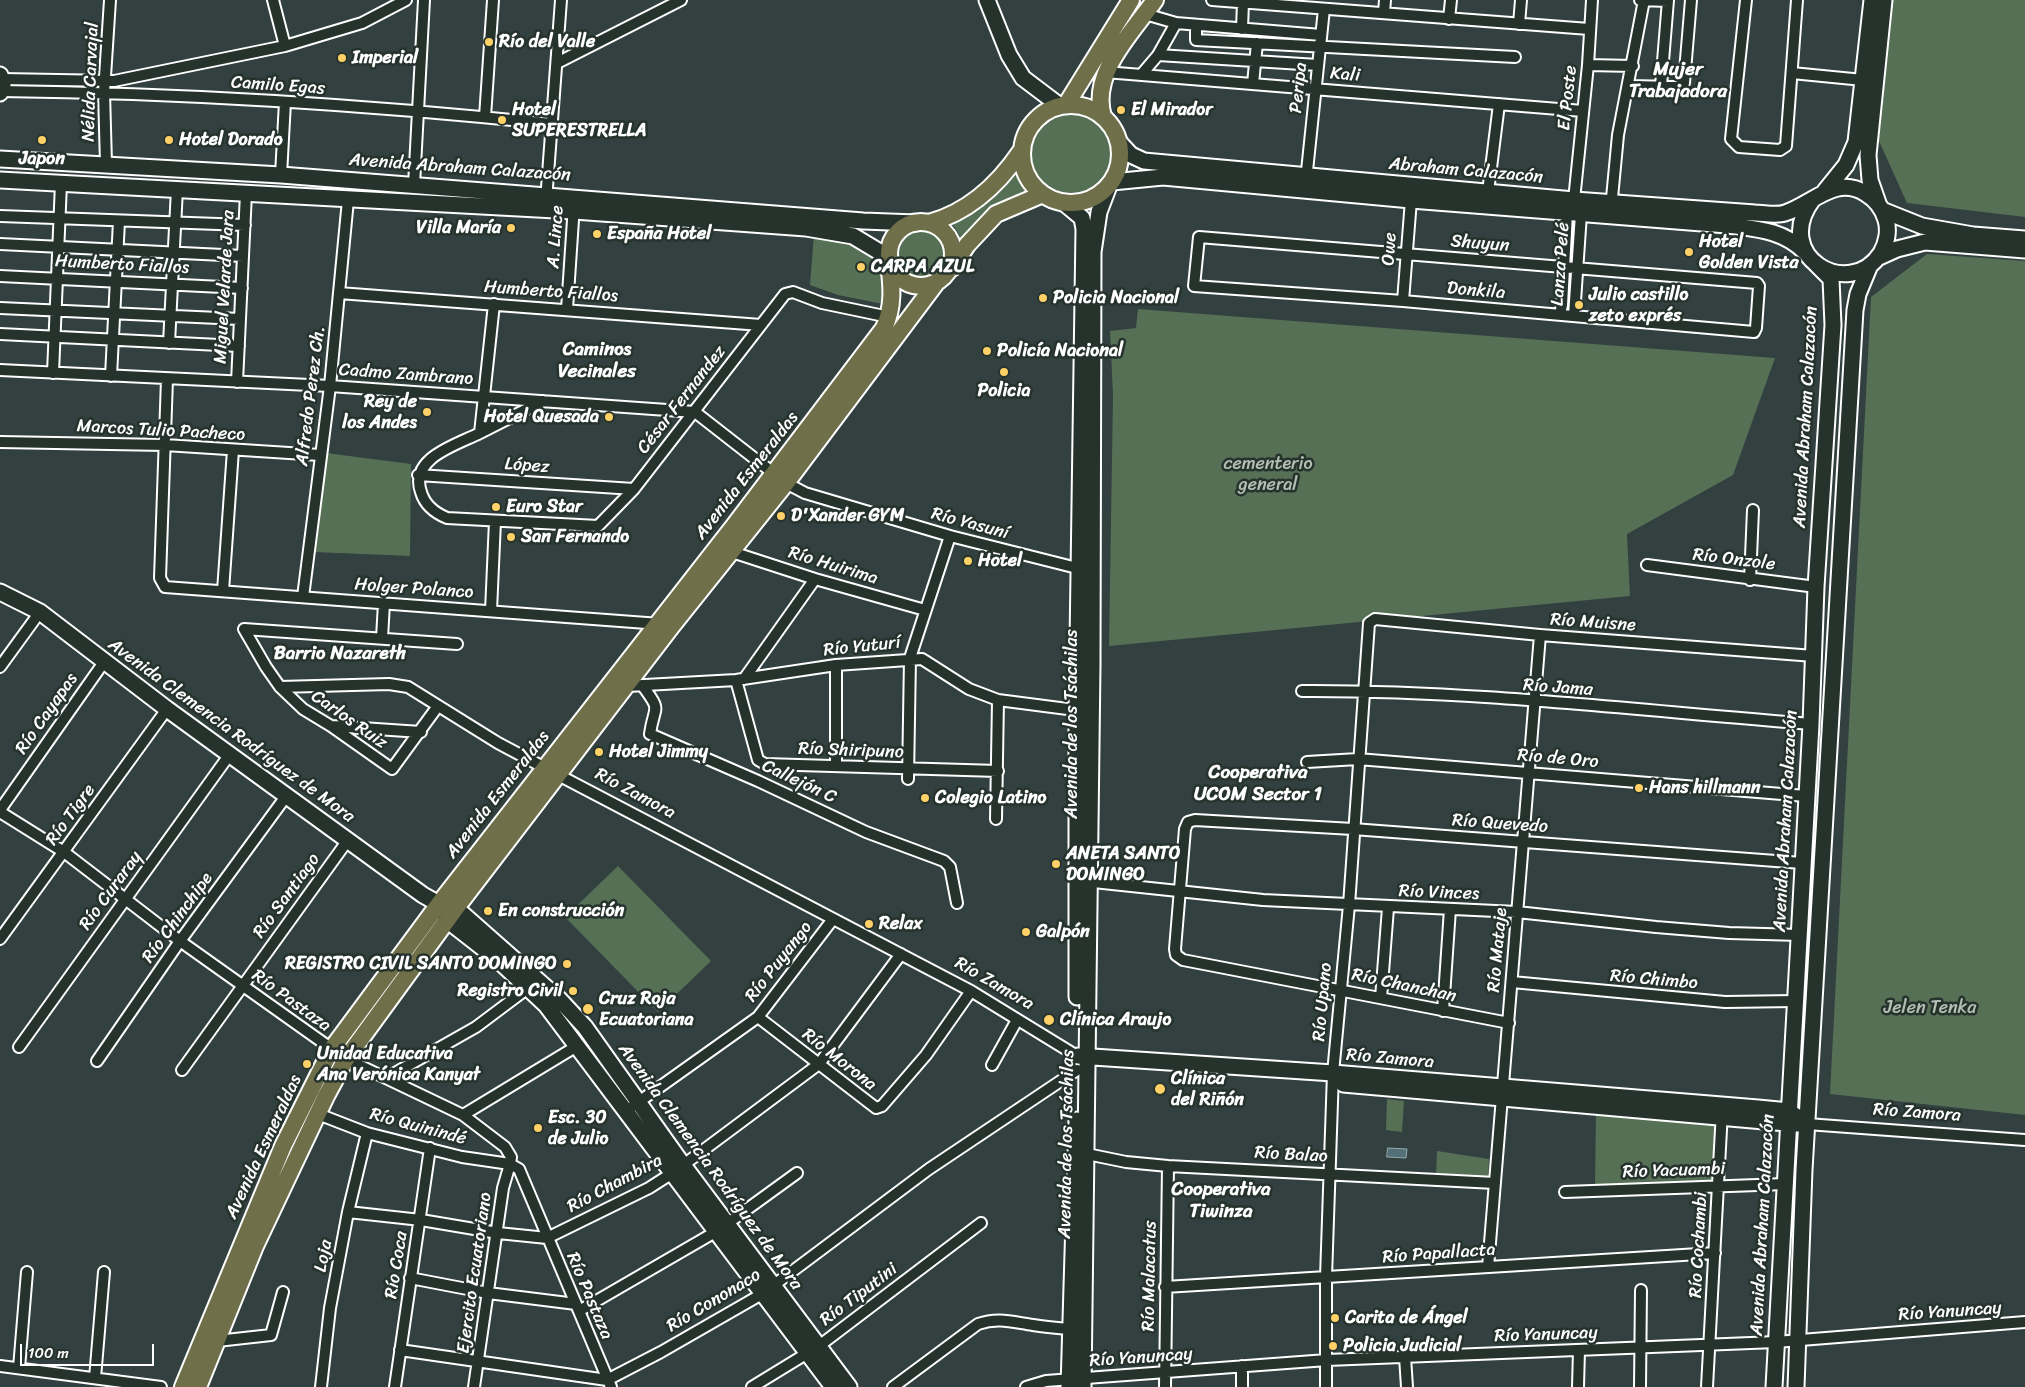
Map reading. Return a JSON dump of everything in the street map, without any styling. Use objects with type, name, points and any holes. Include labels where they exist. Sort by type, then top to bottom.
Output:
[{"type":"main road","points":[[987,0],[1009,55],[1023,78],[1063,106]]},
{"type":"main road","points":[[1063,106],[1131,0]]},
{"type":"main road","points":[[1104,117],[1100,97],[1105,72],[1155,0]]},
{"type":"main road","points":[[1872,0],[1856,142],[1846,165],[1805,211],[1800,225],[1800,239],[1811,258],[1833,273],[1853,273],[1896,249],[1925,242],[2025,250]]},
{"type":"main road","points":[[1796,1387],[1796,1340],[1807,1124],[1855,310],[1858,294],[1874,262],[1883,250],[1887,230],[1870,180],[1868,155],[1884,0]]},
{"type":"main road","points":[[1063,106],[1086,108],[1104,117],[1111,125],[1119,142],[1120,156],[1118,169],[1111,182],[1101,193],[1077,203],[1064,203],[1043,194],[1031,183],[1023,168],[1021,151],[1024,139],[1034,122],[1048,110],[1063,106]]},
{"type":"main road","name":"Abraham Calazacón","points":[[1119,142],[1131,155],[1144,161],[1488,192],[1574,209],[1760,229],[1792,239],[1811,258]]},
{"type":"main road","name":"Avenida Abraham Calazacón","points":[[0,180],[546,210],[575,204],[923,223],[962,211],[977,201],[1011,166],[1021,151]]},
{"type":"main road","name":"Avenida Abraham Calazacón","points":[[0,158],[547,194],[575,204],[832,230],[853,236],[867,243],[890,263]]},
{"type":"main road","name":"Abraham Calazacón","points":[[1111,182],[1163,178],[1411,200],[1574,209],[1782,214],[1819,195]]},
{"type":"main road","name":"Avenida de los Tsáchilas","points":[[1076,1383],[1069,1329],[1082,1063],[1084,712],[1093,252],[1099,212],[1111,182]]},
{"type":"main road","points":[[1819,195],[1840,188],[1854,189],[1868,195],[1880,207],[1922,226],[1973,235],[2025,239]]},
{"type":"main road","name":"Avenida Esmeraldas","points":[[198,1387],[217,1341],[249,1243],[284,1146],[332,1050],[439,904],[551,771],[780,478],[941,279],[957,263],[967,245],[996,214],[1043,194]]},
{"type":"main road","name":"Avenida de los Tsáchilas","points":[[1064,203],[1082,218],[1084,229],[1086,570]]},
{"type":"main road","points":[[923,223],[947,236],[952,245],[952,261],[941,279],[925,286],[913,286],[903,281],[894,273],[890,263],[890,247],[897,232],[906,226],[923,223]]},
{"type":"main road","name":"Avenida Abraham Calazacón","points":[[1774,1387],[1800,935],[1816,587],[1834,305],[1831,279],[1811,258]]},
{"type":"main road","name":"Avenida Esmeraldas","points":[[182,1387],[249,1243],[346,1059],[452,914],[551,771],[634,685],[664,625],[732,552],[843,385],[884,328],[889,317],[892,298],[890,263]]},
{"type":"main road","name":"Avenida Clemencia Rodríguez de Mora","points":[[0,592],[40,612],[167,709],[439,904],[575,1016],[632,1106],[678,1169],[813,1350],[849,1387]]},
{"type":"main road","name":"Avenida Clemencia Rodríguez de Mora","points":[[534,984],[576,1046],[632,1106]]},
{"type":"main road","points":[[562,1026],[575,1016]]},
{"type":"main road","name":"Avenida de los Tsáchilas","points":[[1076,1383],[1086,1154],[1082,1063]]},
{"type":"main road","name":"Río Zamora","points":[[1082,1063],[1333,1078],[1789,1118],[1807,1124]]},
{"type":"main road","name":"Avenida Clemencia Rodríguez de Mora","points":[[813,1350],[833,1387]]},
{"type":"street","name":"Nélida Carvajal","points":[[106,164],[104,92],[110,0]]},
{"type":"street","points":[[273,0],[284,46]]},
{"type":"street","name":"Camilo Egas","points":[[1,85],[105,81],[284,46],[362,23],[406,0]]},
{"type":"street","points":[[414,184],[424,0]]},
{"type":"street","points":[[484,117],[493,0]]},
{"type":"street","points":[[546,210],[561,0]]},
{"type":"street","points":[[557,63],[681,0]]},
{"type":"street","points":[[1212,0],[1302,4],[1324,9],[1589,29]]},
{"type":"street","points":[[1384,14],[1385,0]]},
{"type":"street","points":[[1449,19],[1451,0]]},
{"type":"street","points":[[1519,24],[1521,0]]},
{"type":"street","name":"El Poste","points":[[1574,209],[1588,65],[1592,0]]},
{"type":"street","points":[[1640,0],[1668,1],[1661,86]]},
{"type":"street","points":[[1612,198],[1618,135],[1633,66],[1644,0]]},
{"type":"street","points":[[1628,86],[1678,86],[1684,83],[1691,0]]},
{"type":"street","points":[[1746,0],[1731,139],[1739,147],[1784,148],[1798,0]]},
{"type":"street","points":[[1242,2],[1242,29]]},
{"type":"street","name":"Peripa","points":[[1307,171],[1324,9]]},
{"type":"street","points":[[1145,14],[1176,23],[1321,34]]},
{"type":"street","points":[[1141,75],[1158,55],[1176,23]]},
{"type":"street","points":[[1195,56],[1196,25]]},
{"type":"street","points":[[1196,40],[1446,55],[1515,57]]},
{"type":"street","points":[[1253,84],[1257,43]]},
{"type":"street","points":[[1158,55],[1318,65]]},
{"type":"street","points":[[1588,65],[1633,66]]},
{"type":"street","name":"Kali","points":[[1105,72],[1583,111]]},
{"type":"street","points":[[1792,73],[1863,80]]},
{"type":"street","name":"Camilo Egas","points":[[1,85],[285,102],[552,124]]},
{"type":"street","points":[[281,175],[285,102]]},
{"type":"street","points":[[1488,192],[1499,104]]},
{"type":"street","points":[[53,373],[61,183]]},
{"type":"street","points":[[169,343],[177,189]]},
{"type":"street","name":"Miguel Velarde Jara","points":[[237,382],[246,193]]},
{"type":"street","name":"Alfredo Perez Ch.","points":[[303,597],[330,386],[348,200]]},
{"type":"street","name":"Owe","points":[[1404,301],[1411,200]]},
{"type":"street","name":"A. Lince","points":[[567,309],[575,204]]},
{"type":"street","name":"Lanza Pelé","points":[[1560,314],[1564,268],[1574,209]]},
{"type":"street","name":"Lanza Pelé","points":[[1574,209],[1577,268],[1574,316]]},
{"type":"street","points":[[0,216],[244,225]]},
{"type":"street","points":[[111,376],[119,221]]},
{"type":"street","name":"Shuyun","points":[[1194,286],[1199,237],[1759,284],[1755,331]]},
{"type":"street","points":[[0,244],[243,256]]},
{"type":"street","name":"Humberto Fiallos","points":[[0,276],[242,288]]},
{"type":"street","name":"Donkila","points":[[1194,286],[1404,301],[1755,331]]},
{"type":"street","name":"César Fernandez","points":[[495,521],[598,526],[634,489],[785,294],[793,292],[822,303],[889,317]]},
{"type":"street","name":"Humberto Fiallos","points":[[339,293],[761,325]]},
{"type":"street","points":[[480,433],[494,304]]},
{"type":"street","points":[[0,308],[240,320]]},
{"type":"street","points":[[0,334],[239,346]]},
{"type":"street","name":"Cadmo Zambrano","points":[[0,370],[330,386],[695,412]]},
{"type":"street","points":[[165,446],[167,379]]},
{"type":"street","points":[[491,611],[495,521],[447,518],[437,514],[427,505],[422,496],[418,484],[418,475],[424,465],[434,456],[544,400]]},
{"type":"street","points":[[695,412],[780,478]]},
{"type":"street","name":"Marcos Tulio Pacheco","points":[[0,442],[165,446],[320,455]]},
{"type":"street","name":"Holger Polanco","points":[[165,446],[160,578],[165,587],[664,625]]},
{"type":"street","points":[[223,591],[233,450]]},
{"type":"street","name":"López","points":[[418,475],[634,489]]},
{"type":"street","name":"Río Yasuní","points":[[780,478],[805,493],[950,536],[1086,570]]},
{"type":"street","points":[[1750,580],[1754,510]]},
{"type":"street","points":[[908,772],[910,658],[950,536]]},
{"type":"street","name":"Río Huirima","points":[[732,552],[815,579],[925,610]]},
{"type":"street","name":"Río Onzole","points":[[1647,565],[1750,580],[1816,587]]},
{"type":"street","points":[[740,680],[815,579]]},
{"type":"street","points":[[384,603],[382,638],[457,644]]},
{"type":"street","points":[[0,667],[40,612]]},
{"type":"street","name":"Río Muisne","points":[[1371,620],[1814,656]]},
{"type":"street","name":"Río Upano","points":[[1326,1387],[1326,1277],[1333,1078],[1349,905],[1358,759],[1371,620]]},
{"type":"street","name":"Carlos Ruiz","points":[[382,638],[246,627],[245,631],[266,668],[280,687],[303,709],[331,726],[392,769],[421,732],[438,706]]},
{"type":"street","name":"Río Mataje","points":[[1488,1267],[1540,635]]},
{"type":"street","name":"Río Yuturí","points":[[634,685],[740,680],[836,665],[910,658],[922,659],[969,689],[998,700],[1084,712]]},
{"type":"street","name":"Río Cayapas","points":[[0,811],[104,662]]},
{"type":"street","points":[[836,665],[836,765]]},
{"type":"street","name":"Río Shiripuno","points":[[740,680],[758,760],[761,763],[836,765],[908,772],[998,771]]},
{"type":"street","name":"Río Zamora","points":[[280,687],[389,684],[408,687],[551,771],[971,991],[1082,1063]]},
{"type":"street","name":"Callejón C","points":[[634,685],[654,701],[657,711],[650,734],[806,802],[866,832],[944,861],[950,867],[957,903]]},
{"type":"street","name":"Río Jama","points":[[1302,691],[1364,691],[1534,702],[1811,724]]},
{"type":"street","points":[[996,819],[998,700]]},
{"type":"street","name":"Río Tigre","points":[[0,939],[167,709]]},
{"type":"street","points":[[331,726],[421,732]]},
{"type":"street","name":"Río Curaray","points":[[19,1047],[230,754]]},
{"type":"street","name":"Río de Oro","points":[[1307,762],[1358,759],[1806,796]]},
{"type":"street","name":"Río Chinchipe","points":[[96,1061],[180,941],[287,795]]},
{"type":"street","name":"Río Pastaza","points":[[0,811],[64,852],[180,941],[332,1050],[346,1059],[464,1115],[505,1147],[511,1157],[510,1164],[520,1169],[546,1238],[609,1383]]},
{"type":"street","name":"Río Quevedo","points":[[1181,892],[1185,829],[1188,822],[1195,820],[1353,829],[1802,863]]},
{"type":"street","name":"Río Santiago","points":[[182,1070],[348,840]]},
{"type":"street","name":"Río Vinces","points":[[1084,881],[1263,900],[1388,908],[1517,912],[1665,928],[1800,935]]},
{"type":"street","name":"Río Chanchan","points":[[1181,892],[1175,940],[1176,955],[1188,962],[1341,989],[1509,1023]]},
{"type":"street","points":[[1382,998],[1388,908]]},
{"type":"street","points":[[1443,1011],[1450,909]]},
{"type":"street","name":"Río Puyango","points":[[632,1106],[758,1017],[833,919]]},
{"type":"street","name":"Río Chambira","points":[[546,1238],[649,1188],[678,1169],[819,1064],[901,954]]},
{"type":"street","name":"Río Chimbo","points":[[1512,982],[1725,1002],[1795,1001]]},
{"type":"street","points":[[386,1078],[476,1027],[534,984]]},
{"type":"street","name":"Río Morona","points":[[758,1017],[868,1104],[876,1108],[882,1106],[926,1055],[971,991]]},
{"type":"street","points":[[992,1065],[1017,1020]]},
{"type":"street","points":[[464,1115],[576,1046]]},
{"type":"street","name":"Río Cononaco","points":[[609,1383],[768,1290],[928,1169],[1082,1063]]},
{"type":"street","name":"Río Cochambi","points":[[1707,1387],[1722,1112]]},
{"type":"street","name":"Río Quinindé","points":[[318,1114],[367,1133],[462,1157],[510,1164]]},
{"type":"street","name":"Río Zamora","points":[[1807,1124],[2025,1140]]},
{"type":"street","name":"Loja","points":[[321,1387],[330,1308],[348,1212],[367,1133]]},
{"type":"street","name":"Río Coca","points":[[395,1387],[410,1278],[421,1220],[430,1148]]},
{"type":"street","name":"Río Balao","points":[[1086,1154],[1126,1162],[1168,1166],[1495,1183]]},
{"type":"street","name":"Ejercito Ecuatoriano","points":[[474,1387],[498,1233],[503,1188],[510,1164]]},
{"type":"street","name":"Río Malacatus","points":[[1165,1387],[1168,1166]]},
{"type":"street","points":[[410,1278],[577,1307],[722,1228],[797,1173]]},
{"type":"street","name":"Río Yacuambi","points":[[1565,1192],[1785,1184]]},
{"type":"street","points":[[348,1212],[421,1220],[498,1233],[546,1238]]},
{"type":"street","name":"Río Tiputini","points":[[752,1387],[813,1350],[981,1223]]},
{"type":"street","name":"Río Papallacta","points":[[1165,1287],[1715,1253]]},
{"type":"street","points":[[19,1368],[27,1272]]},
{"type":"street","points":[[95,1378],[104,1272]]},
{"type":"street","points":[[1640,1387],[1641,1290]]},
{"type":"street","points":[[217,1341],[271,1334],[283,1292]]},
{"type":"street","points":[[893,1387],[978,1324],[990,1320],[1006,1319],[1032,1325],[1069,1329]]},
{"type":"street","name":"Río Yanuncay","points":[[1026,1387],[1046,1381],[1076,1383],[1165,1373],[1326,1360],[1776,1342],[2025,1322]]},
{"type":"street","points":[[400,1350],[609,1383]]},
{"type":"street","points":[[1578,1387],[1579,1350]]},
{"type":"street","points":[[1405,1357],[1407,1387]]},
{"type":"street","points":[[0,1366],[161,1387]]},
{"type":"street","points":[[1242,1366],[1242,1387]]},
{"type":"green space","points":[[1890,0],[2025,0],[2025,217],[1907,203],[1874,130]]},
{"type":"green space","points":[[1071,111],[1087,114],[1100,123],[1109,136],[1112,152],[1109,168],[1100,181],[1087,190],[1071,193],[1055,190],[1042,181],[1033,168],[1030,152],[1033,136],[1042,123],[1055,114]]},
{"type":"green space","points":[[1018,166],[1018,174],[1024,184],[1033,192],[961,244],[958,232],[945,218]]},
{"type":"green space","points":[[915,228],[925,228],[939,235],[946,249],[946,259],[939,273],[925,280],[915,280],[905,276],[898,269],[894,259],[894,249],[898,239],[905,232]]},
{"type":"green space","points":[[814,234],[849,238],[879,258],[885,276],[883,304],[838,295],[810,285]]},
{"type":"green space","name":"Jelen Tenka","points":[[1927,254],[2025,261],[2025,1115],[1830,1094],[1871,297]]},
{"type":"green space","name":"cementerio general","points":[[1138,309],[1775,358],[1733,475],[1627,534],[1630,596],[1109,646],[1113,395],[1110,331],[1136,328]]},
{"type":"green space","points":[[326,453],[411,464],[410,556],[314,552]]},
{"type":"green space","points":[[618,866],[711,961],[658,1012],[565,917]]},
{"type":"green space","points":[[1387,1099],[1404,1101],[1402,1132],[1386,1130]]},
{"type":"green space","points":[[1596,1109],[1716,1120],[1712,1180],[1595,1185]]},
{"type":"green space","points":[[1437,1151],[1489,1159],[1488,1181],[1436,1176]]},
{"type":"water","points":[[1388,1148],[1407,1149],[1406,1158],[1387,1157]]},
{"type":"place","name":"Río del Valle","points":[[489,42]]},
{"type":"place","name":"Imperial","points":[[342,58]]},
{"type":"place","name":"El Mirador","points":[[1121,110]]},
{"type":"place","name":"Hotel SUPERESTRELLA","points":[[502,120]]},
{"type":"place","name":"Japon","points":[[42,140]]},
{"type":"place","name":"Hotel Dorado","points":[[169,140]]},
{"type":"place","name":"Villa María","points":[[511,228]]},
{"type":"place","name":"España Hotel","points":[[597,234]]},
{"type":"place","name":"Hotel Golden Vista","points":[[1689,252]]},
{"type":"place","name":"CARPA AZUL","points":[[861,267]]},
{"type":"place","name":"Policia Nacional","points":[[1043,298]]},
{"type":"place","name":"Julio castillo zeto exprés","points":[[1579,305]]},
{"type":"place","name":"Policía Nacional","points":[[987,351]]},
{"type":"place","name":"Policia","points":[[1004,372]]},
{"type":"place","name":"Rey de los Andes","points":[[427,412]]},
{"type":"place","name":"Hotel Quesada","points":[[609,417]]},
{"type":"place","name":"Euro Star","points":[[496,507]]},
{"type":"place","name":"D'Xander GYM","points":[[781,516]]},
{"type":"place","name":"San Fernando","points":[[511,537]]},
{"type":"place","name":"Hotel","points":[[968,561]]},
{"type":"place","name":"Hotel Jimmy","points":[[599,752]]},
{"type":"place","name":"Hans hillmann","points":[[1639,788]]},
{"type":"place","name":"Colegio Latino","points":[[925,798]]},
{"type":"place","name":"ANETA SANTO DOMINGO","points":[[1056,864]]},
{"type":"place","name":"En construcción","points":[[488,911]]},
{"type":"place","name":"Relax","points":[[869,924]]},
{"type":"place","name":"Galpón","points":[[1026,932]]},
{"type":"place","name":"REGISTRO CIVIL SANTO DOMINGO","points":[[567,964]]},
{"type":"place","name":"Registro Civil","points":[[573,991]]},
{"type":"place","name":"Cruz Roja Ecuatoriana","points":[[588,1009]]},
{"type":"place","name":"Clínica Araujo","points":[[1049,1020]]},
{"type":"place","name":"Unidad Educativa Ana Verónica Kanyat","points":[[307,1064]]},
{"type":"place","name":"Clínica del Riñón","points":[[1160,1089]]},
{"type":"place","name":"Esc. 30 de Julio","points":[[538,1128]]},
{"type":"place","name":"Carita de Ángel","points":[[1335,1318]]},
{"type":"place","name":"Policia Judicial","points":[[1333,1346]]},
{"type":"district","name":"Mujer Trabajadora","points":[[1678,81]]},
{"type":"district","name":"Caminos Vecinales","points":[[597,361]]},
{"type":"district","name":"Barrio Nazareth","points":[[340,654]]},
{"type":"district","name":"Cooperativa UCOM Sector 1","points":[[1258,784]]},
{"type":"district","name":"Cooperativa Tiwinza","points":[[1221,1201]]}]
